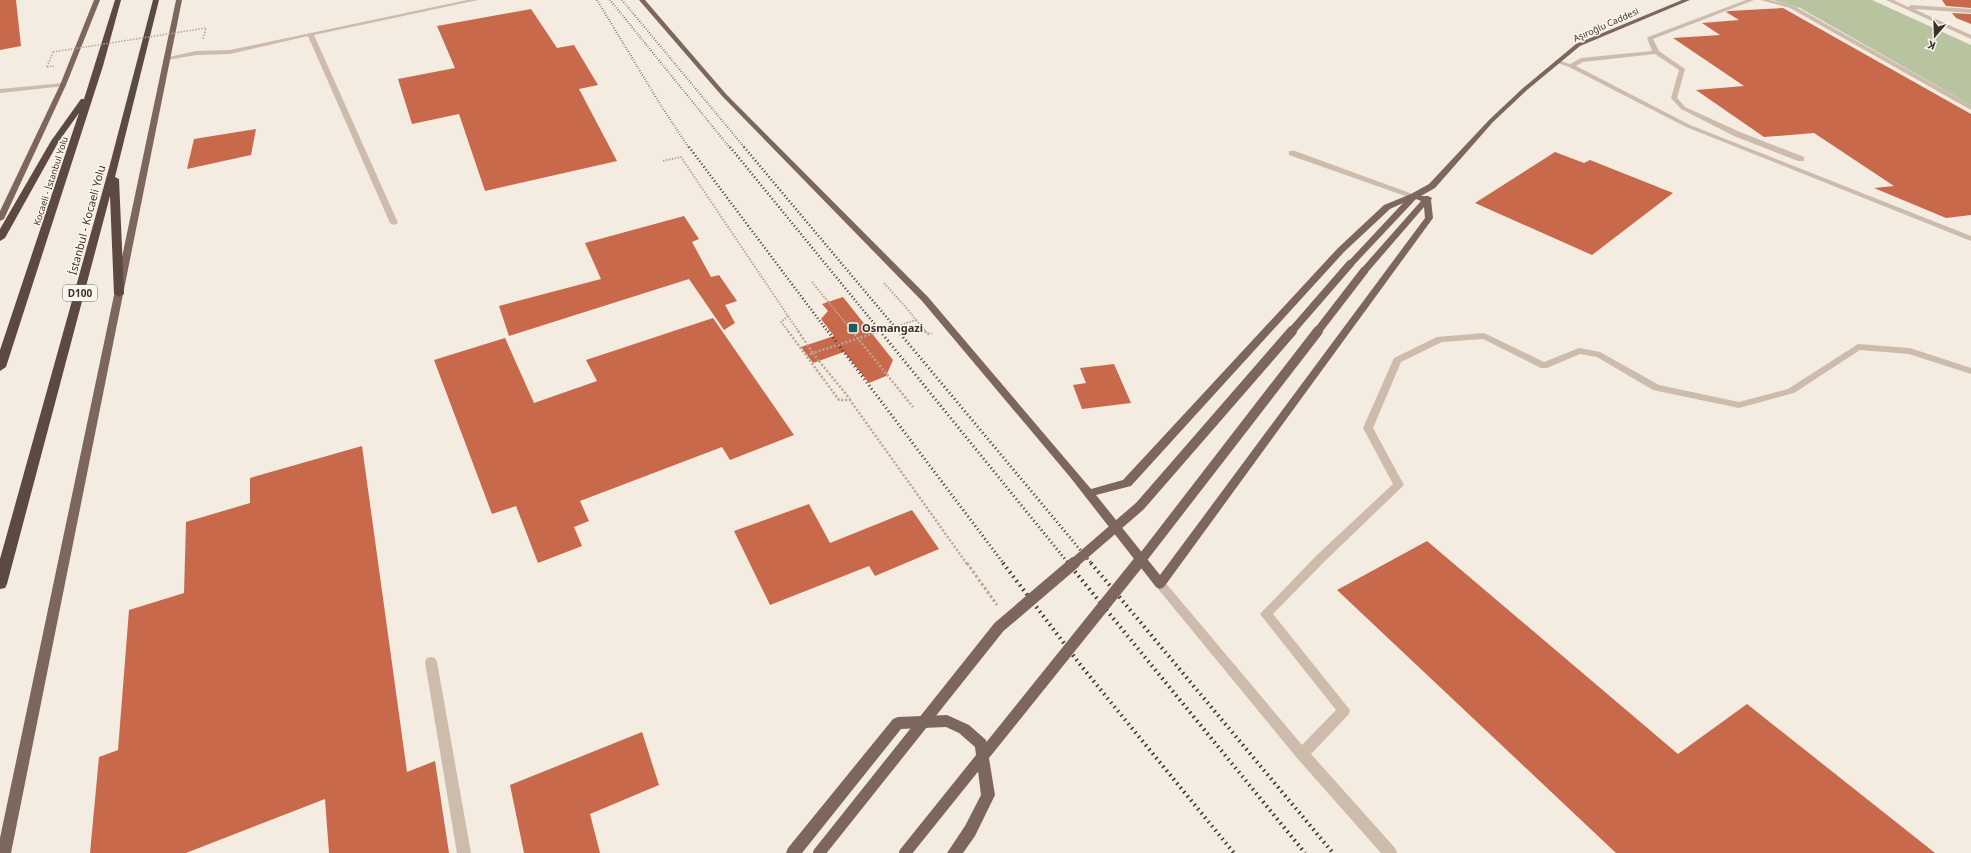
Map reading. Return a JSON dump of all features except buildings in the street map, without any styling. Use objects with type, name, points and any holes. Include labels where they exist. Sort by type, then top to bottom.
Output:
[{"type":"highway","name":"Kocaeli - İstanbul Yolu","points":[[0,367],[91,92],[118,0]]},
{"type":"highway","name":"İstanbul - Kocaeli Yolu","points":[[0,584],[114,168],[156,0]]},
{"type":"highway","points":[[0,238],[55,141],[91,92]]},
{"type":"highway","points":[[114,168],[119,294]]},
{"type":"main road","points":[[0,219],[63,85],[97,0]]},
{"type":"main road","points":[[4,853],[179,0]]},
{"type":"main road","points":[[642,0],[724,95],[924,299],[1089,493],[1160,584],[1429,218],[1427,200]]},
{"type":"main road","name":"Aşıroğlu Caddesi","points":[[1432,186],[1491,121],[1525,89],[1578,45],[1688,0]]},
{"type":"main road","points":[[1089,493],[1127,483],[1340,250],[1387,207],[1414,196],[1432,186]]},
{"type":"main road","points":[[905,853],[1171,522],[1364,271],[1427,200],[1432,186]]},
{"type":"main road","points":[[1414,196],[1427,200]]},
{"type":"main road","points":[[819,853],[998,627],[1140,506],[1350,264],[1414,196]]},
{"type":"main road","points":[[793,853],[898,723],[947,721],[964,729],[981,744],[988,795],[970,831],[954,853]]},
{"type":"street","points":[[167,58],[196,53],[230,52],[475,0]]},
{"type":"street","points":[[1751,0],[1650,38],[1656,52],[1682,69],[1674,98],[1683,108],[1737,134],[1801,159]]},
{"type":"street","points":[[1763,0],[1792,7],[1971,108]]},
{"type":"street","points":[[1889,0],[1971,37]]},
{"type":"street","points":[[1905,7],[1971,11]]},
{"type":"street","points":[[310,34],[394,223]]},
{"type":"street","points":[[1571,66],[1581,60],[1656,52]]},
{"type":"street","points":[[1558,62],[1571,66],[1688,126],[1971,239]]},
{"type":"street","points":[[0,91],[63,85]]},
{"type":"street","points":[[1292,153],[1414,196]]},
{"type":"street","points":[[1302,754],[1344,710],[1266,614],[1321,558],[1399,485],[1368,428],[1397,360],[1440,339],[1484,336],[1544,366],[1579,351],[1600,355],[1656,388],[1739,405],[1791,391],[1858,347],[1910,351],[1971,371]]},
{"type":"street","points":[[1160,584],[1302,754],[1390,853]]},
{"type":"street","points":[[431,662],[464,853]]},
{"type":"path","points":[[47,67],[53,52],[206,28]]},
{"type":"path","points":[[663,161],[681,156],[813,353],[850,400],[999,607]]},
{"type":"path","points":[[812,282],[913,407]]},
{"type":"path","points":[[887,286],[921,325]]},
{"type":"path","points":[[788,316],[781,322],[807,355],[838,400],[850,400]]},
{"type":"path","points":[[807,355],[916,320]]},
{"type":"green space","points":[[1773,0],[1872,0],[1971,45],[1971,105],[1800,8]]},
{"type":"railway","points":[[597,0],[660,104],[689,148]]},
{"type":"railway","points":[[610,0],[730,148]]},
{"type":"railway","points":[[622,0],[745,148]]},
{"type":"railway","points":[[689,147],[828,332]]},
{"type":"railway","points":[[730,147],[881,332]]},
{"type":"railway","points":[[744,147],[899,332]]},
{"type":"railway","points":[[828,331],[1004,564]]},
{"type":"railway","points":[[880,331],[1069,564]]},
{"type":"railway","points":[[898,331],[1092,564]]},
{"type":"railway","points":[[1003,563],[1082,667],[1234,853]]},
{"type":"railway","points":[[1068,563],[1305,853]]},
{"type":"railway","points":[[1091,563],[1333,853]]},
{"type":"place","name":"Osmangazi","points":[[853,328]]}]
